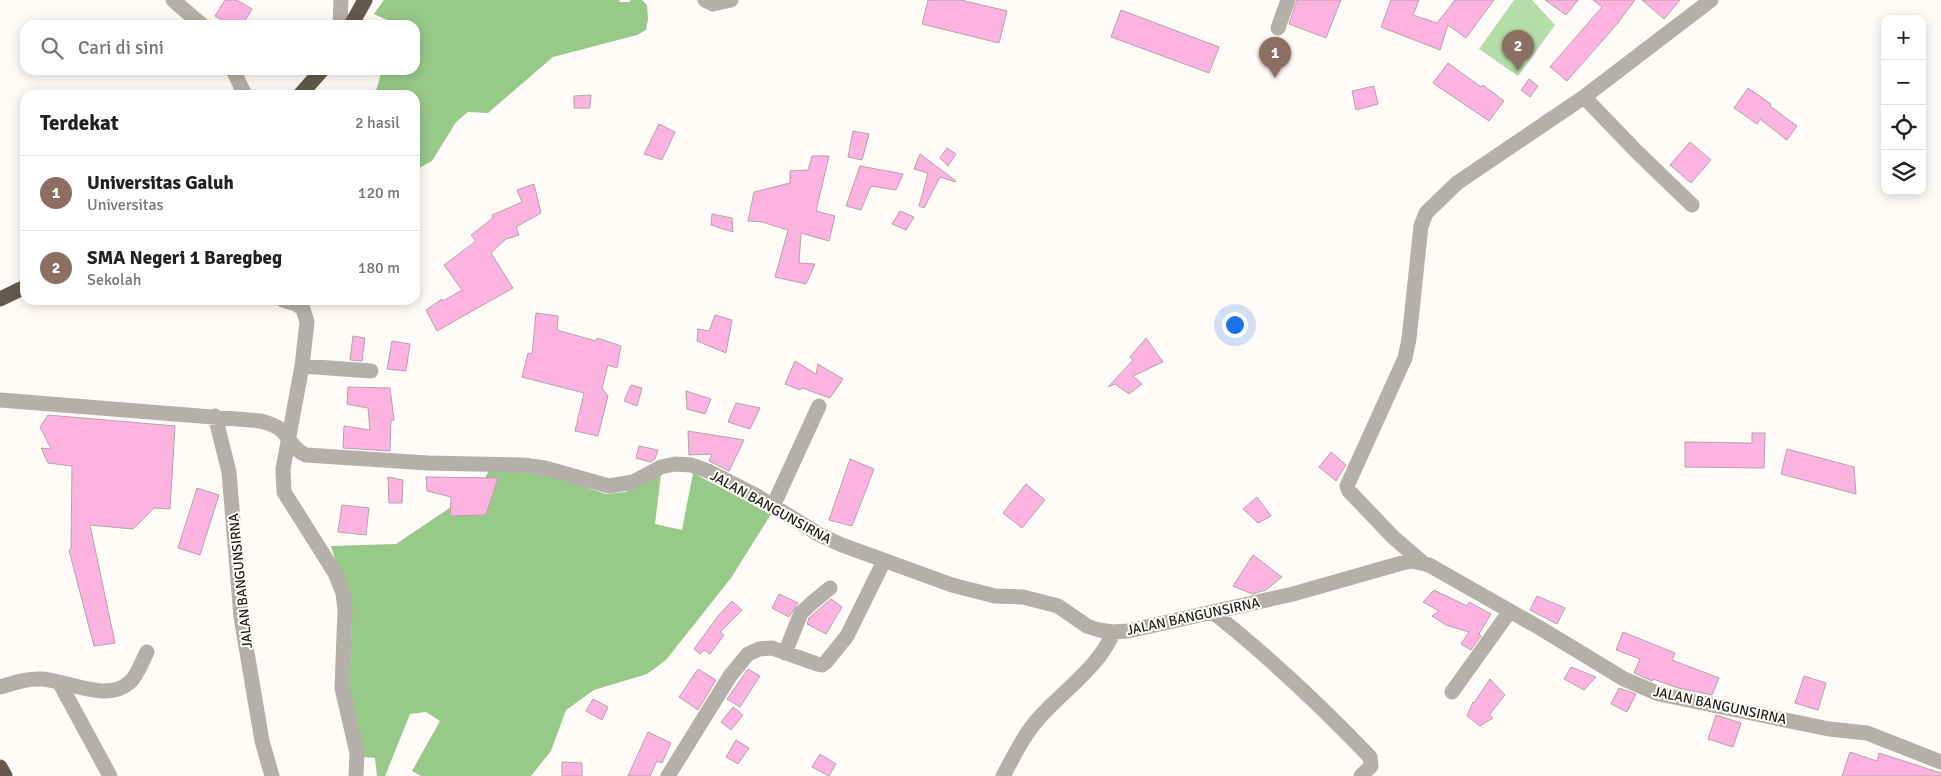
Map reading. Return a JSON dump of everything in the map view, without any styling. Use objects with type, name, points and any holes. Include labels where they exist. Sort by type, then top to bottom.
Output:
[{"type":"highway","points":[[355,20],[365,0]]},
{"type":"highway","points":[[304,90],[318,75]]},
{"type":"highway","points":[[0,299],[20,289]]},
{"type":"highway","points":[[0,767],[5,776]]},
{"type":"street","points":[[173,0],[196,20]]},
{"type":"street","points":[[340,20],[341,0]]},
{"type":"street","points":[[706,0],[713,4],[731,0]]},
{"type":"street","points":[[1278,28],[1288,0]]},
{"type":"street","points":[[1422,562],[1393,537],[1349,491],[1347,486],[1405,358],[1409,339],[1423,219],[1453,187],[1584,97],[1711,0]]},
{"type":"street","points":[[235,75],[242,90]]},
{"type":"street","points":[[1584,97],[1692,205]]},
{"type":"street","points":[[297,305],[303,309],[307,322],[302,366],[282,479],[284,492],[335,573],[343,593],[345,610],[342,688],[356,753],[356,776]]},
{"type":"street","points":[[302,366],[371,371]]},
{"type":"street","name":"JALAN BANGUNSIRNA","points":[[0,400],[261,421],[275,425],[282,430],[299,452],[316,456],[428,463],[523,465],[544,468],[609,486],[633,482],[661,467],[674,464],[691,466],[708,471],[773,506],[820,535],[952,585],[995,596],[1023,597],[1058,606],[1087,626],[1113,632],[1128,631],[1214,613],[1302,592],[1402,563],[1422,562],[1436,568],[1624,679],[1658,694],[1829,728],[1866,733],[1941,762]]},
{"type":"street","points":[[773,506],[819,406]]},
{"type":"street","name":"JALAN BANGUNSIRNA","points":[[214,416],[229,472],[241,617],[262,742],[272,776]]},
{"type":"street","points":[[668,776],[730,676],[748,654],[759,648],[768,647],[817,664],[824,664],[847,636],[884,560]]},
{"type":"street","points":[[784,652],[802,613],[812,602],[830,588]]},
{"type":"street","points":[[1452,692],[1510,611]]},
{"type":"street","points":[[1214,613],[1272,661],[1328,713],[1370,757],[1371,766],[1360,776]]},
{"type":"street","points":[[1002,776],[1020,743],[1040,717],[1074,685],[1107,646],[1113,632]]},
{"type":"street","points":[[0,687],[24,680],[41,679],[80,688],[119,690],[132,681],[147,652]]},
{"type":"street","points":[[59,682],[110,776]]},
{"type":"green space","points":[[384,0],[619,0],[620,2],[629,2],[631,0],[642,0],[647,5],[648,19],[646,30],[637,35],[553,57],[488,113],[468,112],[456,122],[432,161],[420,167],[420,90],[376,90],[381,75],[420,75],[420,20],[387,20],[374,14]]},
{"type":"green space","points":[[1514,0],[1532,0],[1555,25],[1518,76],[1479,49]]},
{"type":"green space","points":[[489,470],[556,477],[606,494],[625,492],[661,474],[655,524],[682,530],[693,473],[771,514],[731,578],[666,660],[647,674],[594,690],[566,710],[551,751],[531,776],[421,776],[412,771],[440,721],[426,712],[410,714],[385,776],[377,776],[375,758],[361,757],[349,689],[352,615],[331,546],[396,544],[454,505],[470,509]]},
{"type":"building","points":[[225,0],[237,0],[252,9],[245,20],[222,20],[215,16]]},
{"type":"building","points":[[928,0],[961,0],[1007,11],[999,43],[922,24]]},
{"type":"building","points":[[1297,0],[1341,0],[1326,38],[1289,24]]},
{"type":"building","points":[[1391,0],[1419,0],[1413,15],[1437,23],[1455,0],[1494,0],[1466,38],[1448,25],[1440,50],[1381,27]]},
{"type":"building","points":[[1545,0],[1578,0],[1566,15]]},
{"type":"building","points":[[1593,0],[1635,0],[1617,24],[1567,81],[1550,67],[1602,7]]},
{"type":"building","points":[[1642,0],[1680,0],[1664,19]]},
{"type":"building","points":[[1121,10],[1219,47],[1209,73],[1111,37]]},
{"type":"building","points":[[1448,63],[1504,101],[1489,121],[1433,83]]},
{"type":"building","points":[[1529,79],[1538,86],[1530,97],[1521,90]]},
{"type":"building","points":[[1374,86],[1378,104],[1356,110],[1352,91]]},
{"type":"building","points":[[1748,88],[1797,126],[1787,140],[1760,119],[1757,124],[1734,108]]},
{"type":"building","points":[[591,95],[590,108],[574,108],[574,96]]},
{"type":"building","points":[[659,124],[675,132],[662,160],[644,154]]},
{"type":"building","points":[[853,131],[869,134],[862,160],[848,157]]},
{"type":"building","points":[[1690,142],[1711,160],[1691,183],[1670,165]]},
{"type":"building","points":[[947,148],[956,154],[948,166],[940,158]]},
{"type":"building","points":[[920,154],[956,181],[940,177],[924,208],[919,206],[928,173],[914,169]]},
{"type":"building","points":[[812,156],[829,156],[816,211],[835,216],[829,241],[801,233],[799,263],[815,264],[806,284],[775,277],[788,230],[762,222],[748,221],[754,192],[790,183],[790,171],[808,170]]},
{"type":"building","points":[[860,166],[903,174],[896,190],[871,186],[861,210],[846,206]]},
{"type":"building","points":[[534,184],[541,213],[516,227],[519,235],[506,239],[491,253],[513,288],[437,331],[426,310],[442,299],[443,301],[462,290],[444,265],[476,241],[471,235],[493,218],[492,215],[522,202],[517,190]]},
{"type":"building","points":[[900,211],[914,217],[906,230],[892,224]]},
{"type":"building","points":[[712,214],[732,218],[733,232],[711,225]]},
{"type":"building","points":[[536,313],[558,316],[557,330],[596,341],[597,338],[621,346],[617,368],[608,365],[602,388],[608,396],[598,436],[575,431],[584,393],[522,377],[528,353],[532,354]]},
{"type":"building","points":[[715,315],[732,320],[726,353],[697,341],[698,329],[709,331]]},
{"type":"building","points":[[353,336],[365,338],[362,361],[350,360]]},
{"type":"building","points":[[1146,338],[1163,362],[1133,376],[1142,384],[1129,394],[1115,384],[1108,387],[1133,360],[1130,357]]},
{"type":"building","points":[[392,341],[410,344],[406,371],[387,369]]},
{"type":"building","points":[[795,361],[816,374],[818,364],[843,379],[830,398],[802,388],[800,390],[785,384]]},
{"type":"building","points":[[631,385],[642,388],[637,406],[624,401]]},
{"type":"building","points":[[348,387],[390,388],[394,420],[391,420],[390,451],[343,448],[344,426],[370,430],[368,408],[347,404]]},
{"type":"building","points":[[686,391],[711,399],[705,414],[687,409]]},
{"type":"building","points":[[736,403],[760,408],[750,429],[728,422]]},
{"type":"building","points":[[48,415],[175,426],[170,509],[154,508],[133,529],[90,525],[115,643],[94,646],[69,550],[71,549],[72,466],[48,463],[41,448],[51,449],[40,427]]},
{"type":"building","points":[[688,431],[744,440],[729,471],[709,461],[712,454],[689,455]]},
{"type":"building","points":[[1752,433],[1765,433],[1764,468],[1685,467],[1685,442],[1752,443]]},
{"type":"building","points":[[639,446],[658,450],[655,459],[650,462],[636,458]]},
{"type":"building","points":[[1787,449],[1854,467],[1856,494],[1781,474]]},
{"type":"building","points":[[1331,452],[1346,465],[1336,481],[1319,467]]},
{"type":"building","points":[[850,459],[874,469],[852,526],[829,520]]},
{"type":"building","points":[[388,477],[403,480],[402,503],[389,503]]},
{"type":"building","points":[[426,477],[498,478],[486,515],[450,516],[451,497],[427,491]]},
{"type":"building","points":[[1026,484],[1045,500],[1022,528],[1003,513]]},
{"type":"building","points":[[197,488],[219,495],[200,555],[178,548]]},
{"type":"building","points":[[1257,497],[1271,516],[1258,523],[1243,509]]},
{"type":"building","points":[[342,505],[369,508],[366,535],[338,532]]},
{"type":"building","points":[[1253,555],[1282,577],[1266,590],[1252,594],[1233,586]]},
{"type":"building","points":[[1434,590],[1467,606],[1469,602],[1491,614],[1479,634],[1481,636],[1471,650],[1461,644],[1469,632],[1446,625],[1432,616],[1439,611],[1423,602]]},
{"type":"building","points":[[779,594],[798,603],[789,617],[772,608]]},
{"type":"building","points":[[1537,596],[1565,608],[1557,624],[1530,610]]},
{"type":"building","points":[[831,599],[842,607],[826,634],[807,624],[809,618]]},
{"type":"building","points":[[732,601],[742,610],[720,632],[724,635],[710,654],[704,650],[700,654],[694,649],[718,616]]},
{"type":"building","points":[[1623,632],[1675,653],[1672,660],[1719,678],[1712,695],[1678,688],[1653,679],[1652,681],[1634,673],[1640,659],[1616,650]]},
{"type":"building","points":[[1571,667],[1596,677],[1584,690],[1564,679]]},
{"type":"building","points":[[698,669],[716,680],[698,710],[679,697]]},
{"type":"building","points":[[748,669],[760,676],[740,707],[727,699]]},
{"type":"building","points":[[1804,676],[1826,683],[1818,710],[1795,703]]},
{"type":"building","points":[[1490,679],[1505,695],[1489,715],[1493,718],[1480,726],[1467,716],[1473,702]]},
{"type":"building","points":[[1619,688],[1636,694],[1627,712],[1611,704]]},
{"type":"building","points":[[593,699],[608,707],[602,720],[586,711]]},
{"type":"building","points":[[733,707],[743,715],[731,730],[721,722]]},
{"type":"building","points":[[1716,715],[1741,723],[1733,747],[1708,739]]},
{"type":"building","points":[[648,732],[671,743],[662,763],[657,761],[650,776],[628,776]]},
{"type":"building","points":[[736,740],[749,748],[738,764],[726,757]]},
{"type":"building","points":[[1850,752],[1877,761],[1879,753],[1941,773],[1941,776],[1842,776]]},
{"type":"building","points":[[820,754],[836,764],[829,776],[812,767]]},
{"type":"building","points":[[562,762],[582,763],[582,776],[562,776]]},
{"type":"place","name":"SMA Negeri 1 Baregbeg","points":[[1518,71]]},
{"type":"place","name":"Universitas Galuh","points":[[1275,78]]}]
